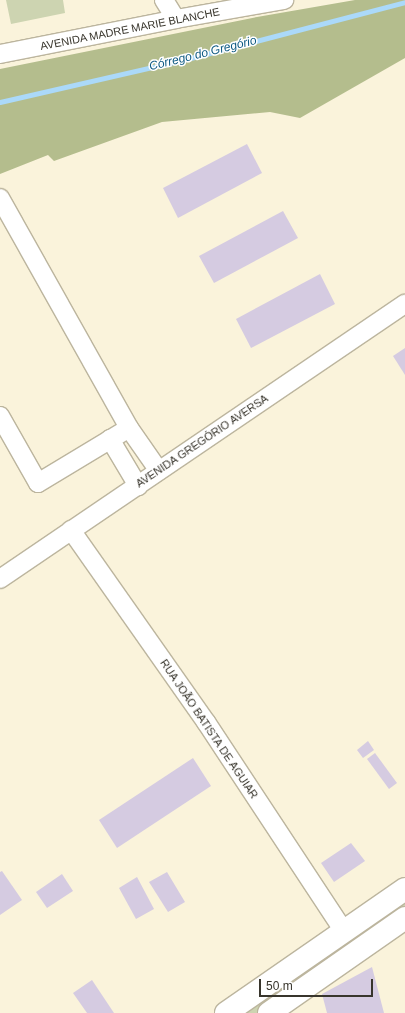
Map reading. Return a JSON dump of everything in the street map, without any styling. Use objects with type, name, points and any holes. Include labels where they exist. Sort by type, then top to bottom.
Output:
[{"type":"main road","points":[[226,1013],[405,889]]},
{"type":"main road","points":[[269,1013],[405,918]]},
{"type":"street","points":[[164,0],[176,19]]},
{"type":"street","name":"AVENIDA MADRE MARIE BLANCHE","points":[[0,54],[176,19],[284,0]]},
{"type":"street","points":[[0,198],[129,428],[159,471]]},
{"type":"street","name":"AVENIDA GREGÓRIO AVERSA","points":[[0,579],[405,304]]},
{"type":"street","points":[[0,416],[38,483],[129,428]]},
{"type":"street","points":[[110,439],[138,486]]},
{"type":"street","name":"RUA JOÃO BATISTA DE AGUIAR","points":[[71,530],[206,722],[344,931]]},
{"type":"green space","points":[[6,0],[63,0],[65,13],[11,24]]},
{"type":"green space","points":[[355,0],[405,0],[405,58],[300,118],[270,112],[162,122],[54,161],[48,155],[0,174],[0,69],[257,17]]},
{"type":"green space","points":[[405,899],[405,911],[257,1013],[240,1013]]},
{"type":"building","points":[[247,144],[262,173],[178,218],[163,188]]},
{"type":"building","points":[[283,211],[298,238],[214,283],[199,256]]},
{"type":"building","points":[[320,274],[335,304],[251,348],[236,319]]},
{"type":"building","points":[[405,348],[405,375],[393,356]]},
{"type":"building","points":[[368,741],[374,750],[363,758],[357,750]]},
{"type":"building","points":[[375,753],[397,783],[389,789],[367,759]]},
{"type":"building","points":[[193,758],[211,786],[117,848],[99,820]]},
{"type":"building","points":[[351,843],[365,861],[334,882],[321,863]]},
{"type":"building","points":[[2,871],[22,900],[0,915],[0,872]]},
{"type":"building","points":[[167,872],[185,902],[168,912],[149,882]]},
{"type":"building","points":[[62,874],[73,891],[47,908],[36,892]]},
{"type":"building","points":[[137,877],[154,909],[136,919],[119,888]]},
{"type":"building","points":[[372,967],[384,1013],[327,1013],[322,994]]},
{"type":"building","points":[[92,980],[114,1013],[87,1013],[73,993]]},
{"type":"waterway","name":"Córrego do Gregório","points":[[0,102],[183,60],[405,2]]}]
